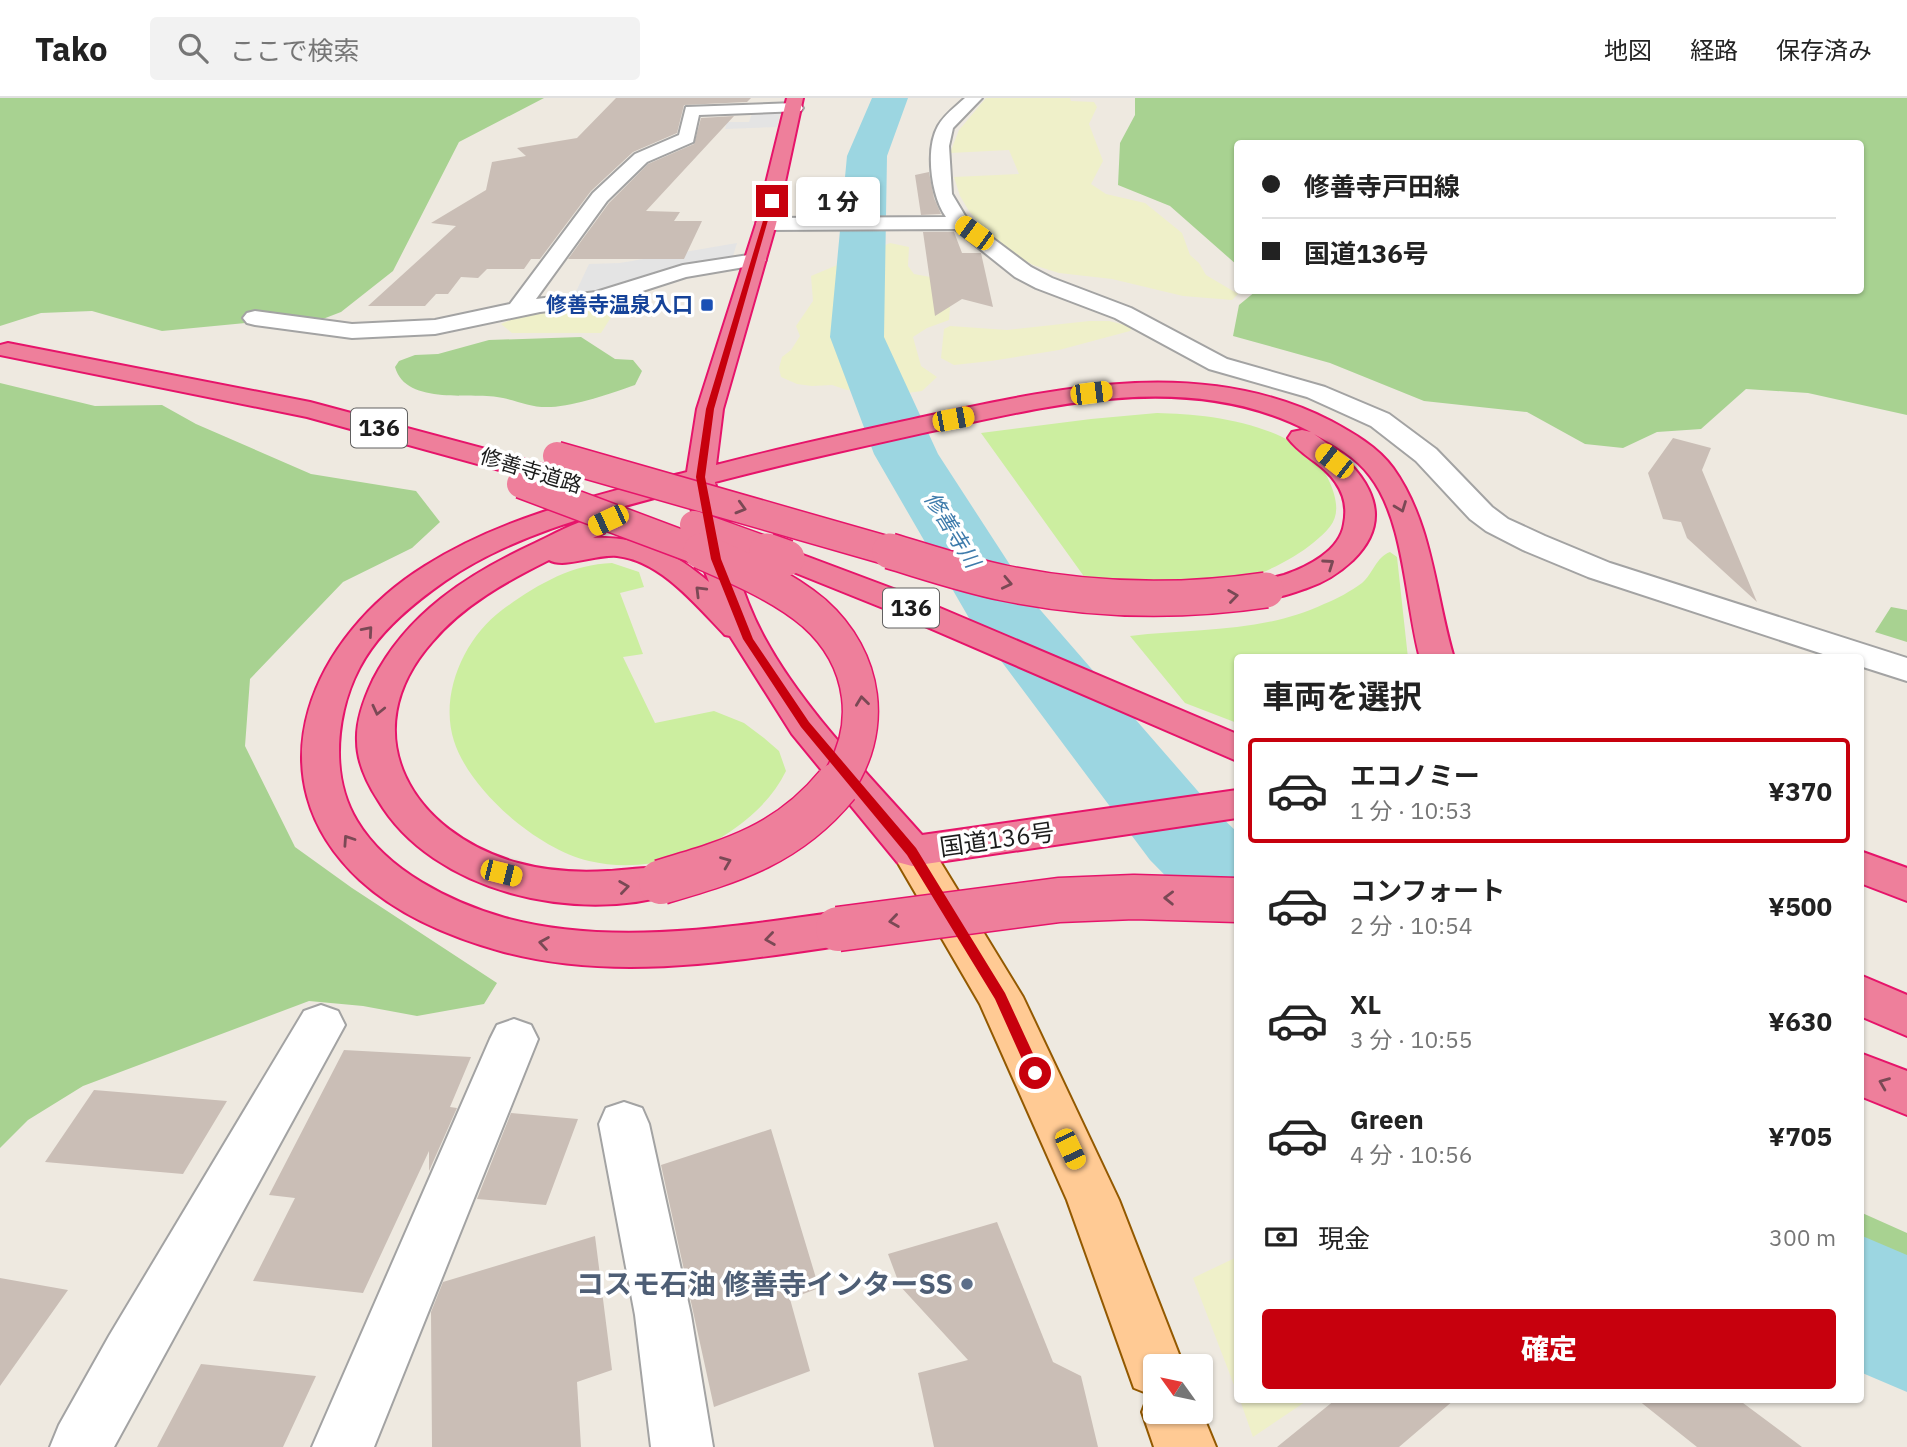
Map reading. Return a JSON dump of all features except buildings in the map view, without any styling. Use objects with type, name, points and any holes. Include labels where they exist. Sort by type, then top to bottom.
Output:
[{"type":"highway","name":"国道136号","points":[[795,103],[778,224],[755,260],[710,409],[700,477],[716,559],[748,639],[805,725],[912,851],[1018,838],[1234,804]]},
{"type":"highway","name":"修善寺道路","points":[[8,350],[310,410],[539,471],[787,558],[1234,747]]},
{"type":"highway","points":[[108,370],[321,423],[539,471],[1002,583],[1101,598],[1185,600],[1266,590],[1304,579],[1330,565],[1348,548],[1360,531],[1363,514],[1359,496],[1349,478],[1334,461],[1290,431],[1231,412],[1156,404],[1068,408],[956,423]]},
{"type":"highway","points":[[1234,900],[1134,897],[1059,900],[692,949],[575,948],[518,939],[468,924],[426,905],[390,882],[359,856],[338,824],[325,794],[319,753],[331,691],[352,652],[388,609],[446,567],[511,534],[547,520],[700,477],[1074,396],[1152,389],[1235,398],[1265,405],[1320,426],[1363,452],[1380,468],[1392,485],[1408,528],[1424,611],[1436,654]]},
{"type":"highway","points":[[539,471],[681,544],[770,584],[804,606],[827,625],[845,651],[858,678],[864,705],[861,733],[851,763],[831,793],[802,821],[764,847],[717,866],[661,882],[610,889],[553,886],[501,873],[458,855],[425,832],[398,805],[382,778],[376,747],[375,717],[384,687],[403,655],[430,624],[462,598],[538,553],[700,477]]},
{"type":"highway","points":[[462,598],[542,561],[572,551],[615,546],[655,556],[670,564],[685,575],[748,639]]},
{"type":"highway","points":[[1864,868],[1907,885]]},
{"type":"highway","points":[[1864,996],[1907,1017]]},
{"type":"highway","points":[[1864,1024],[1907,1043]]},
{"type":"highway","points":[[1864,1076],[1907,1093]]},
{"type":"main road","points":[[912,851],[1000,997],[1093,1199],[1150,1354]]},
{"type":"main road","points":[[1176,1424],[1185,1447]]},
{"type":"street","points":[[974,98],[945,128],[940,146],[943,194],[948,208],[960,223],[1007,261],[1044,283],[1123,313],[1218,364],[1307,389],[1380,420],[1426,455],[1481,513],[1534,543],[1599,570],[1858,654]]},
{"type":"street","points":[[519,310],[528,293],[600,197],[641,158],[687,138],[692,110],[795,103]]},
{"type":"street","points":[[778,224],[960,223]]},
{"type":"street","points":[[255,318],[352,331],[435,327],[519,310],[599,298],[683,271],[755,260]]},
{"type":"street","points":[[1864,656],[1907,670]]},
{"type":"street","points":[[81,1447],[321,1025]]},
{"type":"street","points":[[343,1447],[514,1039]]},
{"type":"street","points":[[624,1124],[663,1315],[682,1447]]},
{"type":"green space","points":[[0,98],[544,98],[459,142],[393,271],[341,312],[315,322],[267,321],[162,331],[92,311],[41,313],[0,326]]},
{"type":"green space","points":[[986,98],[1070,98],[1071,101],[1094,102],[1097,107],[1089,124],[1103,161],[1091,184],[1106,194],[1145,203],[1182,233],[1190,255],[1206,275],[1238,294],[1232,300],[1183,296],[1112,279],[1059,273],[1033,265],[986,232],[960,196],[954,177],[1019,174],[1009,150],[950,153],[959,130]]},
{"type":"green space","points":[[1135,98],[1907,98],[1907,415],[1808,393],[1746,389],[1701,429],[1657,432],[1623,448],[1585,444],[1527,412],[1424,401],[1330,363],[1233,336],[1239,305],[1252,294],[1864,294],[1864,140],[1234,140],[1234,262],[1170,206],[1118,185],[1120,143],[1135,115]]},
{"type":"green space","points":[[890,243],[909,247],[908,266],[914,274],[930,277],[950,308],[949,320],[927,328],[913,337],[921,366],[937,377],[922,391],[900,394],[847,390],[832,385],[797,384],[781,377],[779,368],[782,357],[791,350],[800,336],[796,326],[813,301],[811,276]]},
{"type":"green space","points":[[620,303],[601,333],[512,333],[501,324],[560,308]]},
{"type":"green space","points":[[1109,321],[1133,327],[1130,331],[1059,350],[991,361],[954,365],[941,358],[944,329],[950,326],[1007,330]]},
{"type":"green space","points":[[581,337],[615,359],[633,360],[642,371],[635,385],[582,402],[544,407],[490,396],[426,393],[412,388],[402,380],[395,367],[399,361],[415,355],[438,354],[489,340]]},
{"type":"green space","points":[[0,383],[95,406],[162,405],[196,424],[311,474],[416,491],[440,522],[412,548],[343,582],[250,679],[245,746],[295,847],[352,888],[497,983],[484,1004],[417,1016],[363,1006],[309,1001],[83,1086],[28,1120],[0,1148]]},
{"type":"green space","points":[[1157,413],[1234,421],[1285,439],[1307,453],[1324,471],[1336,503],[1333,522],[1319,538],[1296,555],[1242,580],[1221,583],[1088,582],[981,433]]},
{"type":"green space","points":[[1390,552],[1397,557],[1408,654],[1234,654],[1234,722],[1185,703],[1130,636],[1253,625],[1301,613],[1334,600],[1358,586],[1385,554]]},
{"type":"green space","points":[[612,563],[639,572],[644,587],[620,593],[643,654],[623,657],[655,723],[714,711],[744,723],[764,738],[779,751],[786,771],[775,790],[744,822],[694,852],[660,862],[624,865],[589,861],[569,854],[528,831],[490,798],[475,779],[462,760],[450,723],[450,705],[458,669],[476,636],[488,622],[515,601],[554,578],[582,567]]},
{"type":"green space","points":[[1891,607],[1907,610],[1907,642],[1875,632]]},
{"type":"green space","points":[[1864,1214],[1907,1233],[1907,1272],[1864,1254]]},
{"type":"green space","points":[[1234,1258],[1234,1385],[1193,1278]]},
{"type":"green space","points":[[1241,1403],[1304,1403],[1253,1437]]},
{"type":"shaded area","points":[[781,110],[777,127],[725,129],[727,122],[749,122],[753,111]]},
{"type":"shaded area","points":[[737,243],[733,256],[660,270],[618,290],[574,296],[589,264],[620,263]]},
{"type":"waterway","name":"修善寺川","points":[[890,98],[867,156],[857,337],[906,454],[1007,618],[1183,836],[1234,885]]},
{"type":"waterway","name":"修善寺川","points":[[1864,1301],[1907,1327]]},
{"type":"place","name":"修善寺温泉入口","points":[[707,305]]},
{"type":"place","name":"コスモ石油 修善寺インターSS","points":[[967,1284]]},
{"type":"route","points":[[772,201],[710,409],[700,477],[716,559],[748,639],[805,725],[912,851],[1000,997],[1035,1073]]}]
